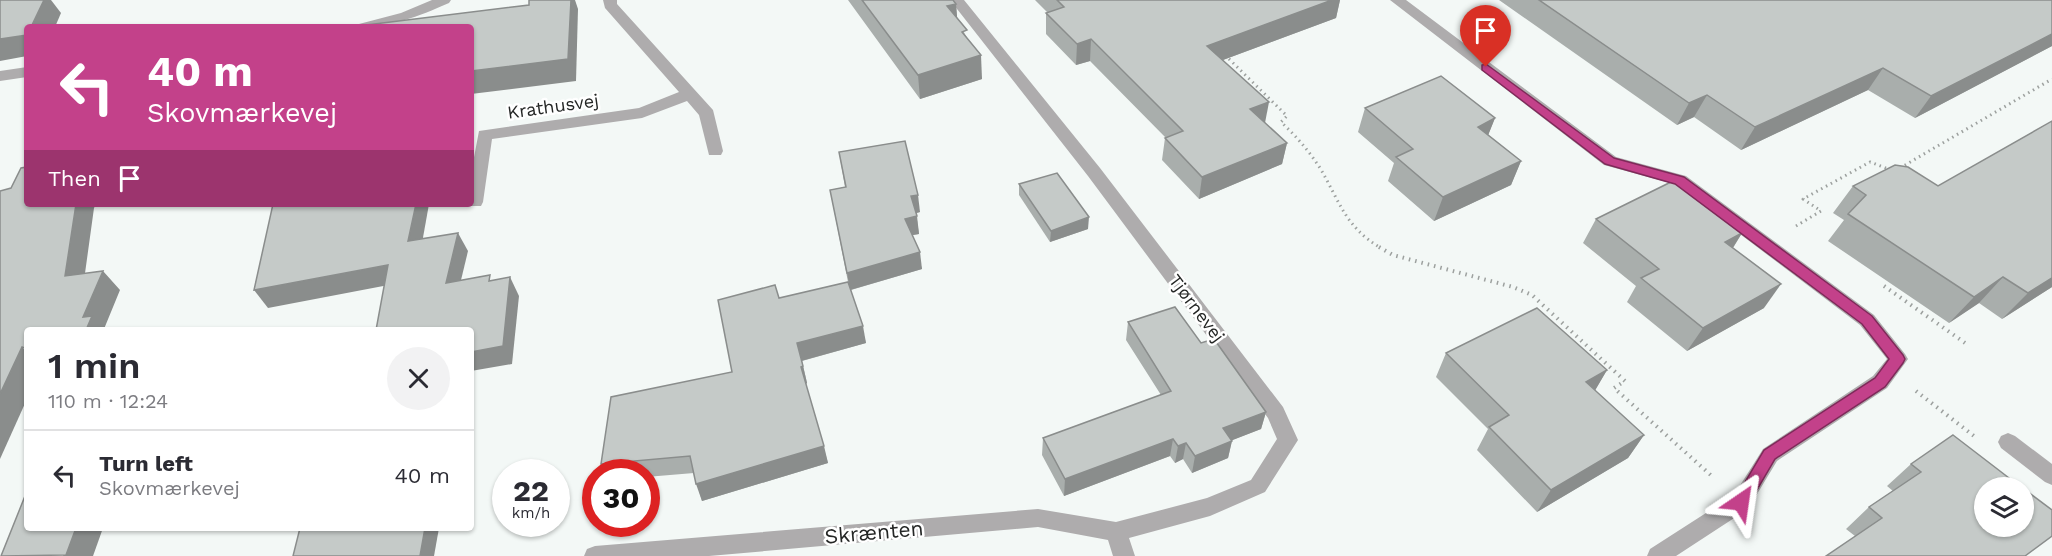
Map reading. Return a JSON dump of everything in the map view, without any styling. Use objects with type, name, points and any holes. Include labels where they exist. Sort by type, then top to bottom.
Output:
[{"type":"street","points":[[375,24],[406,16],[444,0]]},
{"type":"street","points":[[610,0],[610,5],[707,114],[715,151]]},
{"type":"street","name":"Tjørnevej","points":[[957,0],[1094,172],[1276,413],[1288,440],[1258,486],[1210,507],[1116,532]]},
{"type":"street","points":[[1397,0],[1610,161],[1680,180],[1867,320],[1898,359],[1880,382],[1770,455],[1741,502],[1658,556]]},
{"type":"street","points":[[0,76],[24,72]]},
{"type":"street","name":"Krathusvej","points":[[475,201],[485,135],[642,113],[689,94]]},
{"type":"street","points":[[2008,442],[2052,476]]},
{"type":"street","name":"Skrænten","points":[[596,556],[1038,518],[1116,532]]},
{"type":"street","points":[[1116,532],[1124,556]]},
{"type":"path","points":[[1219,50],[1287,116],[1281,122],[1302,141],[1345,217],[1369,241],[1393,255],[1513,287],[1532,295],[1625,381],[1614,388],[1741,502]]},
{"type":"path","points":[[1806,232],[1796,226],[1821,211],[1803,200],[1870,162],[1894,171],[2052,79]]},
{"type":"path","points":[[1882,285],[1968,345]]},
{"type":"path","points":[[1890,370],[1988,447],[2008,442]]},
{"type":"building","points":[[0,0],[44,0],[32,24],[24,24],[24,35],[0,39]]},
{"type":"building","points":[[529,0],[571,0],[568,59],[474,71],[474,24],[374,24],[529,5]]},
{"type":"building","points":[[862,0],[953,0],[956,4],[947,6],[967,30],[962,32],[981,55],[918,75]]},
{"type":"building","points":[[1057,0],[1332,0],[1207,46],[1269,102],[1250,109],[1287,143],[1202,177],[1165,138],[1183,131],[1091,39],[1077,44],[1046,13],[1064,7]]},
{"type":"building","points":[[1539,0],[2052,0],[2052,34],[1931,96],[1883,68],[1755,127],[1707,95],[1689,103]]},
{"type":"building","points":[[1441,76],[1495,118],[1478,127],[1521,161],[1443,197],[1396,157],[1413,149],[1365,108]]},
{"type":"building","points":[[2052,121],[2052,278],[2028,293],[2003,277],[1974,297],[1848,214],[1866,195],[1853,186],[1895,165],[1908,167],[1938,186]]},
{"type":"building","points":[[905,141],[918,195],[911,196],[917,216],[905,219],[920,252],[847,273],[830,190],[846,187],[839,152]]},
{"type":"building","points":[[21,168],[24,168],[24,207],[76,207],[65,276],[103,271],[83,317],[92,316],[87,327],[24,327],[24,348],[22,347],[0,394],[0,191],[11,188]]},
{"type":"building","points":[[1057,173],[1089,217],[1051,231],[1019,184]]},
{"type":"building","points":[[1673,181],[1742,233],[1725,242],[1781,284],[1703,328],[1641,278],[1659,269],[1596,219]]},
{"type":"building","points":[[272,207],[415,207],[408,241],[458,233],[446,283],[490,275],[489,281],[510,277],[503,346],[474,351],[474,327],[377,327],[388,265],[254,290]]},
{"type":"building","points":[[848,282],[863,326],[797,343],[803,366],[801,367],[824,446],[696,484],[690,456],[657,459],[602,459],[611,397],[732,372],[718,300],[775,285],[779,298]]},
{"type":"building","points":[[1175,307],[1201,343],[1214,339],[1266,412],[1223,428],[1232,441],[1195,456],[1186,443],[1178,446],[1173,439],[1065,479],[1043,438],[1171,391],[1128,322]]},
{"type":"building","points":[[1537,308],[1607,370],[1586,382],[1644,435],[1551,490],[1489,427],[1509,415],[1446,353]]},
{"type":"building","points":[[1953,435],[2008,477],[1974,477],[1974,537],[2034,537],[2034,496],[2052,510],[2052,536],[2025,556],[1826,556],[1882,518],[1869,507],[1921,472],[1911,464]]},
{"type":"building","points":[[24,498],[24,531],[75,531],[66,555],[1,556]]},
{"type":"building","points":[[299,531],[424,531],[420,556],[293,556]]},
{"type":"route","points":[[1486,67],[1610,161],[1680,180],[1867,320],[1898,359],[1880,382],[1770,455],[1741,502]]}]
